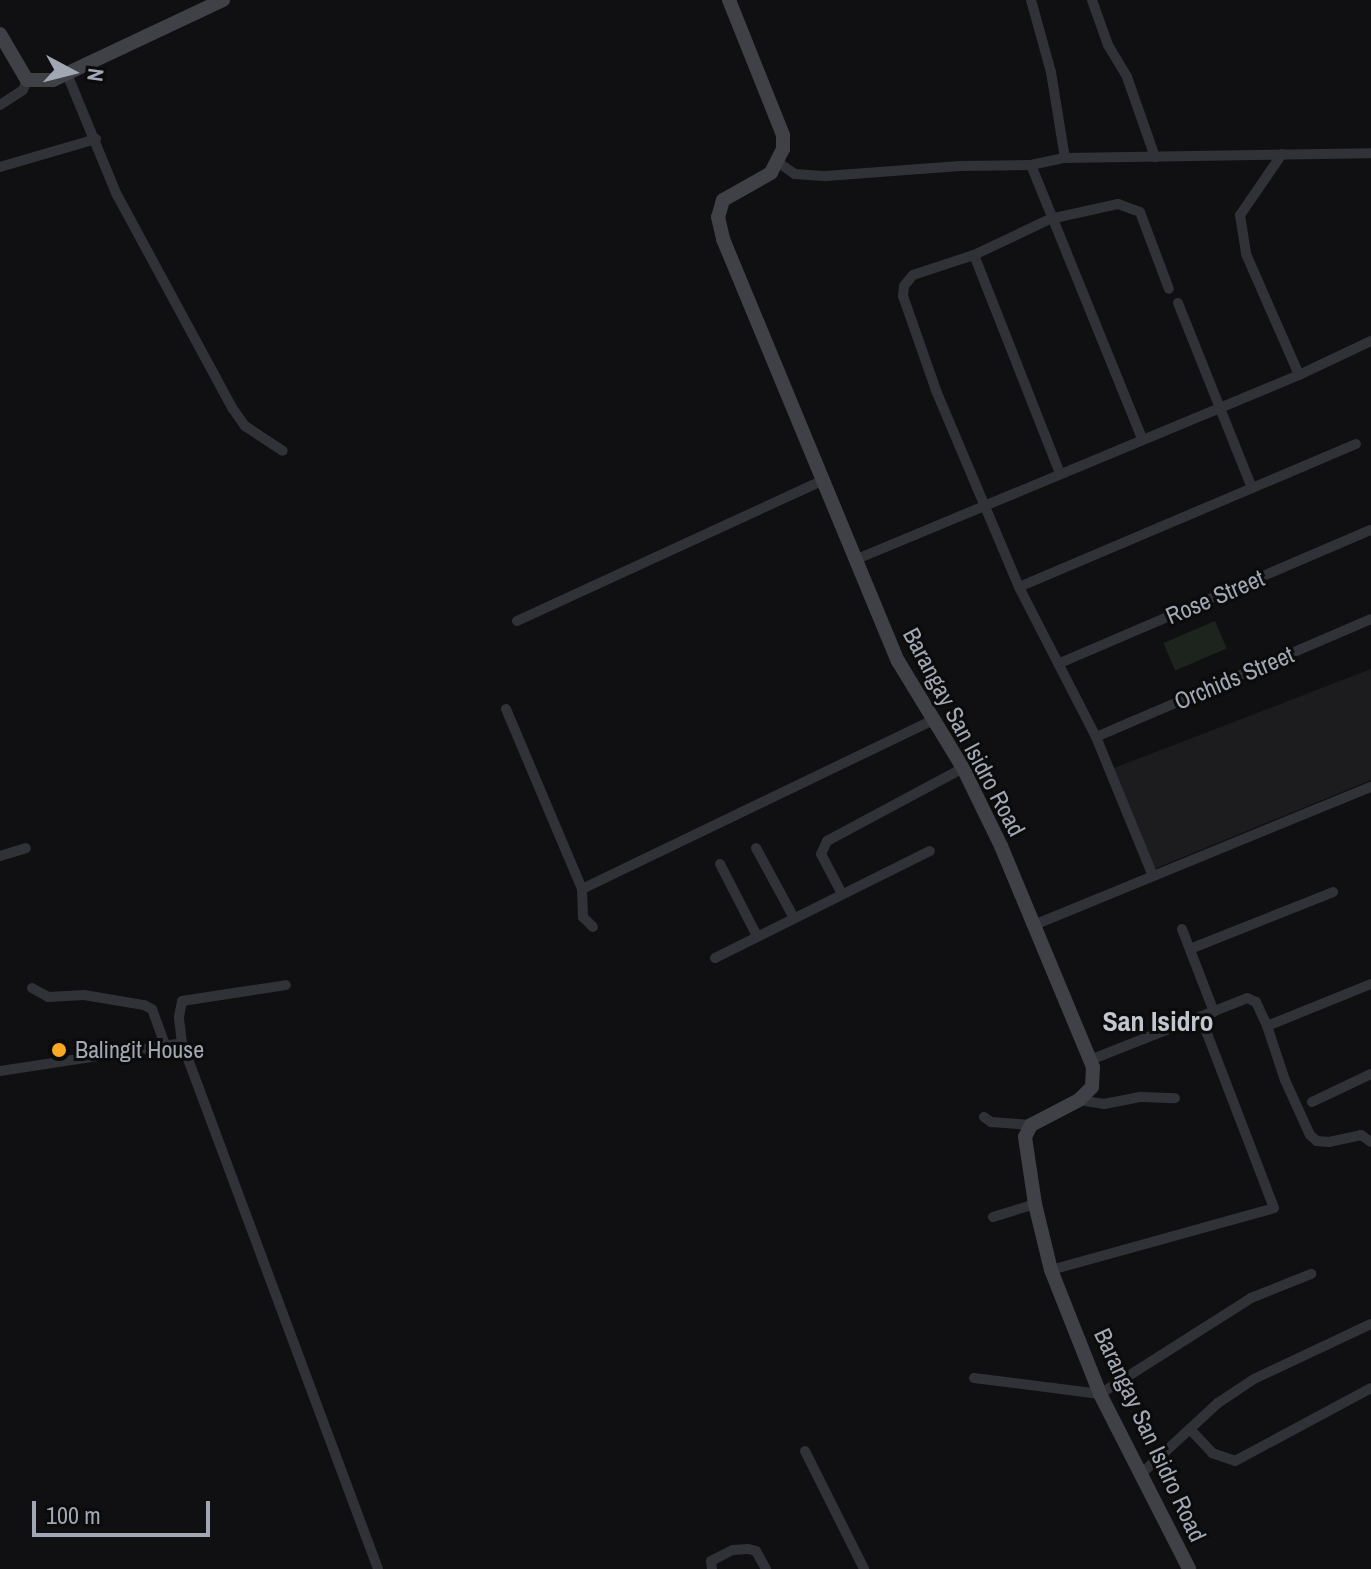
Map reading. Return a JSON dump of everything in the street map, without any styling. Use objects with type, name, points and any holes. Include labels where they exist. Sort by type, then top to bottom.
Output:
[{"type":"street","points":[[27,80],[53,80],[223,0]]},
{"type":"street","points":[[729,0],[783,135],[779,163],[795,174],[826,176],[960,166],[1031,165],[1065,158],[1371,153]]},
{"type":"street","points":[[1031,0],[1051,72],[1065,158]]},
{"type":"street","points":[[1092,0],[1108,45],[1127,77],[1155,157]]},
{"type":"street","points":[[0,34],[27,80]]},
{"type":"street","points":[[67,74],[116,193],[233,409],[245,426],[283,451]]},
{"type":"street","points":[[4,103],[23,90],[27,80]]},
{"type":"street","points":[[0,167],[96,139]]},
{"type":"street","points":[[1282,154],[1240,215],[1246,254],[1299,375]]},
{"type":"street","name":"Barangay San Isidro Road","points":[[779,163],[759,182],[723,200],[718,217],[723,239],[898,661],[963,768],[1034,925],[1090,1060]]},
{"type":"street","points":[[1031,165],[1050,219],[1142,439]]},
{"type":"street","points":[[1153,876],[1096,737],[1019,587],[937,393],[903,296],[904,286],[913,275],[974,255],[1050,219],[1118,204],[1140,212],[1169,289]]},
{"type":"street","points":[[974,255],[1060,473]]},
{"type":"street","points":[[1178,303],[1252,488]]},
{"type":"street","points":[[857,559],[1299,375],[1371,341]]},
{"type":"street","points":[[1019,587],[1356,444]]},
{"type":"street","points":[[517,621],[822,481]]},
{"type":"street","name":"Rose Street","points":[[1060,663],[1371,530]]},
{"type":"street","name":"Orchids Street","points":[[1096,737],[1371,619]]},
{"type":"street","points":[[506,709],[582,889],[583,917],[593,927]]},
{"type":"street","points":[[582,889],[933,720]]},
{"type":"street","points":[[842,894],[821,854],[821,847],[963,768]]},
{"type":"street","points":[[1034,925],[1371,787]]},
{"type":"street","points":[[0,856],[26,848]]},
{"type":"street","points":[[756,848],[794,918]]},
{"type":"street","points":[[715,958],[930,851]]},
{"type":"street","points":[[720,864],[757,936]]},
{"type":"street","points":[[1190,949],[1333,892]]},
{"type":"street","points":[[1182,929],[1214,1012]]},
{"type":"street","points":[[1267,1026],[1371,984]]},
{"type":"street","points":[[286,985],[182,1001],[179,1017],[182,1043],[378,1569]]},
{"type":"street","points":[[32,988],[48,997],[84,995],[144,1005],[152,1009],[165,1045]]},
{"type":"street","points":[[984,1117],[1000,1123],[1031,1125],[1079,1100],[1092,1087],[1094,1076],[1090,1060],[1247,998],[1256,1002],[1285,1080],[1310,1135],[1317,1141],[1329,1142],[1361,1135],[1371,1142]]},
{"type":"street","points":[[1051,1270],[1274,1208],[1201,1018]]},
{"type":"street","points":[[0,1071],[182,1043]]},
{"type":"street","points":[[1312,1102],[1371,1074]]},
{"type":"street","points":[[1079,1100],[1104,1104],[1141,1097],[1175,1098]]},
{"type":"street","name":"Barangay San Isidro Road","points":[[1031,1125],[1025,1137],[1035,1204],[1051,1270],[1100,1394],[1189,1569]]},
{"type":"street","points":[[993,1217],[1035,1204]]},
{"type":"street","points":[[974,1378],[1100,1394],[1251,1298],[1311,1274]]},
{"type":"street","points":[[1141,1474],[1190,1429],[1254,1379],[1371,1324]]},
{"type":"street","points":[[1190,1429],[1212,1453],[1235,1461],[1371,1388]]},
{"type":"street","points":[[805,1451],[864,1569]]},
{"type":"street","points":[[712,1569],[711,1561],[724,1554],[748,1549],[756,1551],[766,1569]]},
{"type":"shaded area","points":[[1215,621],[1227,649],[1175,670],[1163,643]]},
{"type":"shaded area","points":[[1371,669],[1371,780],[1154,869],[1114,768]]},
{"type":"place","name":"Balingit House","points":[[59,1050]]},
{"type":"district","name":"San Isidro","points":[[1158,1021]]}]
